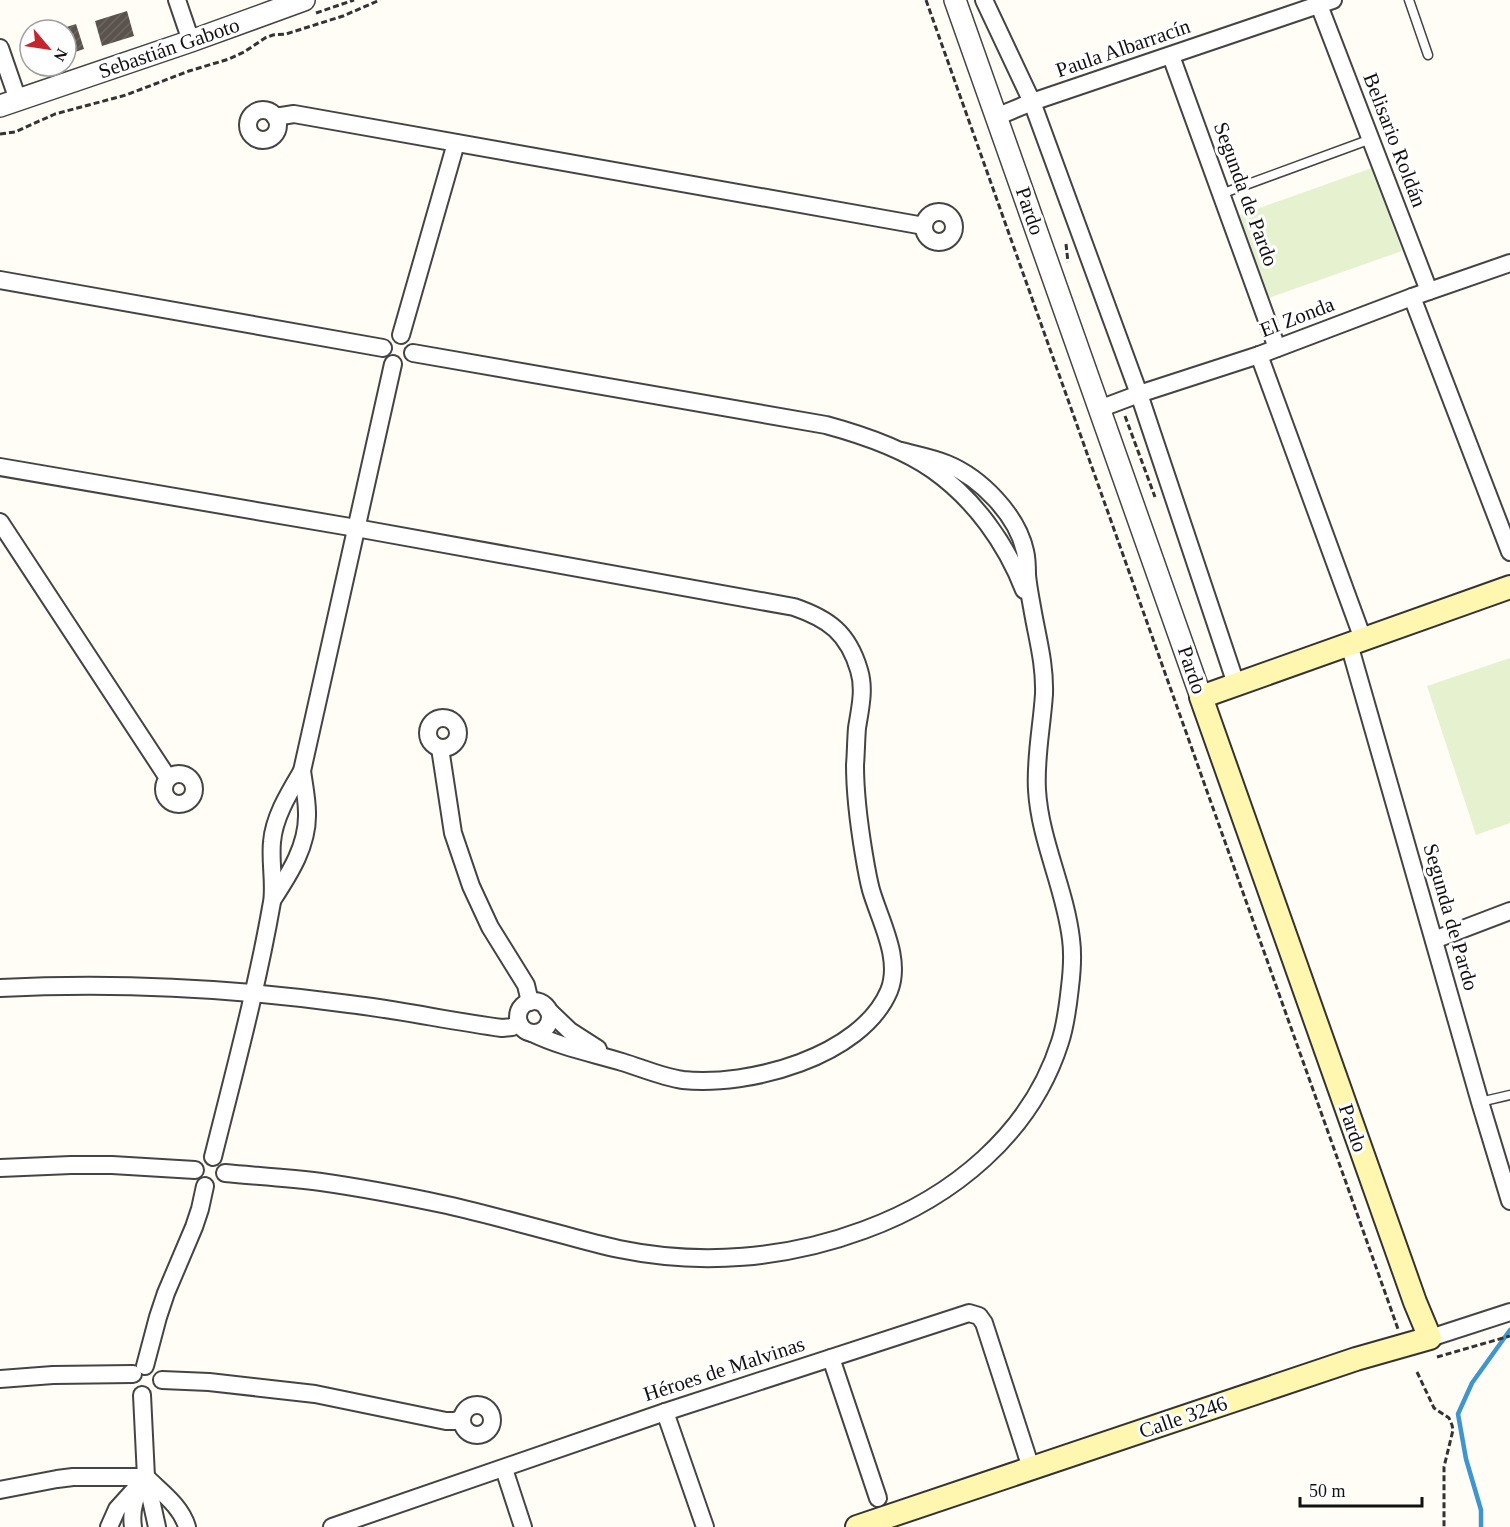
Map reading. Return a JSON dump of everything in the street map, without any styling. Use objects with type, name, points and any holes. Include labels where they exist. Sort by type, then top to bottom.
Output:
[{"type":"main road","points":[[1201,697],[1510,587]]},
{"type":"main road","name":"Pardo","points":[[1201,697],[1433,1348]]},
{"type":"main road","name":"Calle 3246","points":[[857,1527],[1356,1359],[1404,1346],[1433,1348]]},
{"type":"street","points":[[177,0],[191,41]]},
{"type":"street","name":"Sebastián Gaboto","points":[[9,103],[303,0]]},
{"type":"street","name":"Pardo","points":[[955,0],[1201,697]]},
{"type":"street","name":"Pardo","points":[[984,0],[1032,102],[1139,394],[1236,684]]},
{"type":"street","name":"Paula Albarracín","points":[[996,117],[1032,102],[1326,2]]},
{"type":"street","name":"Belisario Roldán","points":[[1326,2],[1371,139],[1429,291]]},
{"type":"street","points":[[0,48],[9,103]]},
{"type":"street","name":"Segunda de Pardo","points":[[1171,56],[1277,348]]},
{"type":"street","points":[[275,117],[294,114],[924,226]]},
{"type":"street","points":[[401,335],[456,143]]},
{"type":"street","name":"El Zonda","points":[[1100,409],[1259,355],[1510,262]]},
{"type":"street","points":[[0,280],[383,348]]},
{"type":"street","points":[[1412,297],[1510,552]]},
{"type":"street","points":[[401,335],[409,340],[413,353],[403,364],[393,364],[386,358],[383,348],[387,339],[401,335]]},
{"type":"street","points":[[413,353],[826,425],[901,452],[932,469],[962,494],[982,517],[1018,574],[1034,616]]},
{"type":"street","name":"Segunda de Pardo","points":[[1259,355],[1356,642],[1434,940],[1510,1202]]},
{"type":"street","points":[[213,1157],[253,993],[273,899],[272,841],[276,821],[302,771],[393,364]]},
{"type":"street","points":[[225,1173],[318,1182],[403,1196],[473,1211],[616,1249],[663,1256],[702,1258],[756,1256],[830,1241],[863,1231],[896,1217],[930,1200],[982,1161],[1005,1138],[1034,1098],[1049,1071],[1061,1041],[1072,973],[1069,919],[1042,829],[1038,802],[1037,752],[1044,698],[1041,649],[1028,581],[1025,550],[1005,511],[988,491],[968,475],[946,463],[901,452]]},
{"type":"street","points":[[0,467],[794,607],[814,614],[834,626],[854,655],[862,682],[855,789],[870,889],[888,937],[892,956],[890,990],[870,1020],[826,1052],[760,1075],[720,1081],[682,1079],[662,1075],[551,1042],[526,1028],[518,1016],[520,1010],[530,1002],[539,1002],[570,1031],[622,1062]]},
{"type":"street","points":[[982,517],[999,503]]},
{"type":"street","points":[[0,522],[168,778]]},
{"type":"street","points":[[440,748],[453,833],[464,868],[490,927],[526,985],[530,1002]]},
{"type":"street","points":[[273,899],[294,866],[308,816],[302,771]]},
{"type":"street","points":[[1434,940],[1510,911]]},
{"type":"street","points":[[0,988],[144,986],[253,993],[348,1003],[501,1028],[526,1028],[540,1032],[548,1025],[550,1019],[547,1009]]},
{"type":"street","points":[[213,1157],[221,1162],[225,1173],[220,1184],[210,1187],[197,1180],[195,1170],[199,1161],[213,1157]]},
{"type":"street","points":[[0,1168],[102,1165],[195,1170]]},
{"type":"street","points":[[0,1378],[53,1376],[139,1370],[154,1368],[161,1375],[162,1380],[157,1392],[147,1396],[142,1395],[134,1389],[132,1384],[139,1370],[166,1293],[194,1227],[205,1186]]},
{"type":"street","name":"Calle 3246","points":[[1433,1348],[1510,1312]]},
{"type":"street","name":"Héroes de Malvinas","points":[[335,1527],[665,1412],[969,1313],[979,1316],[984,1323],[1031,1468]]},
{"type":"street","points":[[831,1358],[879,1498]]},
{"type":"street","points":[[162,1380],[209,1382],[315,1394],[446,1420],[462,1419]]},
{"type":"street","points":[[142,1395],[146,1477],[157,1527]]},
{"type":"street","points":[[665,1412],[705,1527]]},
{"type":"street","points":[[504,1468],[523,1527]]},
{"type":"street","points":[[0,1490],[73,1477],[146,1477],[184,1517],[187,1527]]},
{"type":"street","points":[[109,1527],[117,1509],[146,1477]]},
{"type":"street","points":[[134,1527],[133,1506],[146,1477]]},
{"type":"lane","points":[[1409,0],[1428,55]]},
{"type":"lane","points":[[1221,194],[1371,139]]},
{"type":"lane","points":[[1480,1102],[1510,1095]]},
{"type":"path","points":[[0,134],[15,132],[55,114],[126,95],[189,71],[229,59],[265,38],[286,34],[343,16],[380,0]]},
{"type":"path","points":[[926,0],[1404,1346]]},
{"type":"path","points":[[1433,1348],[1510,1336]]},
{"type":"path","points":[[1417,1372],[1434,1408],[1449,1418],[1453,1430],[1444,1467],[1444,1527]]},
{"type":"green space","points":[[1372,168],[1402,251],[1266,299],[1237,216]]},
{"type":"green space","points":[[1510,658],[1510,823],[1476,835],[1427,686]]},
{"type":"building","points":[[127,11],[134,36],[102,46],[95,21]]},
{"type":"building","points":[[78,30],[84,49],[78,51]]},
{"type":"waterway","points":[[1481,1527],[1481,1510],[1466,1459],[1458,1414],[1472,1383],[1510,1330]]}]
